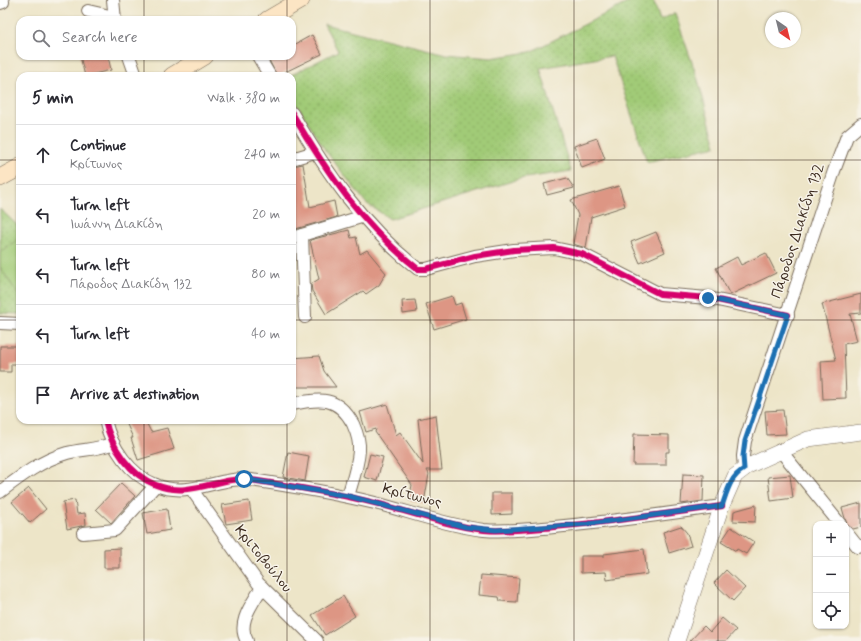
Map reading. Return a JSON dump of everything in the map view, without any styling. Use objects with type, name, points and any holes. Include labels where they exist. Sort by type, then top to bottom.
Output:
[{"type":"main road","points":[[274,16],[301,0]]},
{"type":"main road","points":[[179,72],[198,60]]},
{"type":"main road","points":[[0,178],[16,169]]},
{"type":"street","points":[[112,0],[115,16]]},
{"type":"street","points":[[88,11],[107,16]]},
{"type":"street","points":[[130,60],[135,72]]},
{"type":"street","points":[[260,60],[268,72]]},
{"type":"street","points":[[296,120],[315,152],[361,216],[418,269],[426,269],[475,256],[514,250],[554,248],[582,254],[660,294],[708,298],[788,315]]},
{"type":"street","name":"Πάροδος Διακίδη 132","points":[[744,469],[743,456],[745,441],[788,315],[842,147],[847,136],[861,124]]},
{"type":"street","points":[[296,158],[315,152]]},
{"type":"street","points":[[305,317],[297,237],[361,216]]},
{"type":"street","points":[[0,323],[16,324]]},
{"type":"street","points":[[296,403],[316,400],[330,402],[340,407],[349,417],[358,436],[359,451],[348,496]]},
{"type":"street","name":"Κρίτωνος","points":[[106,424],[113,443],[133,470],[156,485],[173,489],[192,490],[246,479],[348,496],[466,527],[496,530],[588,524],[722,506]]},
{"type":"street","points":[[677,641],[731,481],[744,469],[780,450],[808,439],[861,432]]},
{"type":"street","points":[[0,492],[31,469],[54,457],[70,452],[98,449],[113,443]]},
{"type":"street","points":[[780,450],[838,521]]},
{"type":"street","points":[[83,533],[115,530],[156,485]]},
{"type":"street","name":"Κριτοβούλου","points":[[192,490],[244,565],[262,587],[317,641]]},
{"type":"street","points":[[849,536],[858,547],[861,546]]},
{"type":"street","points":[[247,641],[242,632],[243,624],[262,587]]},
{"type":"green space","points":[[633,0],[653,0],[660,20],[675,13],[698,80],[716,146],[647,162],[612,56],[540,68],[571,171],[519,179],[390,219],[366,203],[325,150],[296,103],[296,72],[338,51],[324,24],[446,54],[491,58],[530,52]]},
{"type":"green space","points":[[0,209],[16,224],[16,314],[0,313]]},
{"type":"green space","points":[[16,241],[16,291],[0,267],[0,252]]},
{"type":"building","points":[[312,35],[322,54],[285,72],[275,72],[269,60],[296,60],[296,44]]},
{"type":"building","points":[[81,60],[109,60],[111,70],[102,72],[84,72]]},
{"type":"building","points":[[597,138],[605,159],[582,168],[574,146]]},
{"type":"building","points":[[303,164],[310,207],[334,201],[337,217],[296,229],[296,165]]},
{"type":"building","points":[[567,178],[574,188],[547,195],[544,184]]},
{"type":"building","points":[[619,186],[625,206],[591,217],[586,248],[573,244],[578,215],[571,200]]},
{"type":"building","points":[[349,230],[351,238],[356,237],[360,254],[367,250],[386,273],[379,285],[366,294],[363,291],[326,314],[312,291],[311,284],[319,279],[310,240]]},
{"type":"building","points":[[656,232],[665,252],[640,263],[631,242]]},
{"type":"building","points":[[766,253],[776,273],[730,295],[716,268],[737,257],[741,265]]},
{"type":"building","points":[[861,294],[861,313],[850,314],[857,341],[844,344],[846,398],[823,399],[821,361],[836,360],[822,304]]},
{"type":"building","points":[[452,296],[455,305],[461,303],[466,319],[434,329],[426,304]]},
{"type":"building","points":[[415,300],[417,312],[403,314],[402,301]]},
{"type":"building","points":[[0,346],[16,346],[16,364],[11,364],[11,372],[0,372]]},
{"type":"building","points":[[319,356],[324,371],[336,387],[296,387],[296,358]]},
{"type":"building","points":[[387,404],[396,435],[400,432],[423,464],[418,419],[436,415],[442,470],[427,470],[429,474],[424,503],[409,500],[412,485],[375,432],[376,429],[366,432],[360,412]]},
{"type":"building","points":[[783,410],[786,434],[767,435],[765,411]]},
{"type":"building","points":[[127,424],[147,424],[151,432],[167,428],[174,449],[138,460],[131,438],[133,438]]},
{"type":"building","points":[[634,434],[669,435],[669,452],[666,452],[666,465],[633,465]]},
{"type":"building","points":[[288,452],[309,456],[305,481],[283,477]]},
{"type":"building","points":[[370,454],[383,457],[377,481],[364,477]]},
{"type":"building","points":[[683,474],[704,475],[703,501],[681,504]]},
{"type":"building","points":[[790,475],[793,498],[771,501],[768,477]]},
{"type":"building","points":[[121,483],[135,496],[111,523],[96,509]]},
{"type":"building","points":[[29,488],[46,509],[30,523],[12,502]]},
{"type":"building","points":[[492,493],[512,493],[512,514],[492,515]]},
{"type":"building","points":[[75,500],[77,514],[85,513],[86,525],[67,529],[63,502]]},
{"type":"building","points":[[249,501],[252,520],[226,524],[222,505]]},
{"type":"building","points":[[861,503],[861,527],[853,529],[849,526],[849,521],[846,521],[842,508]]},
{"type":"building","points":[[756,505],[755,522],[733,521],[734,511]]},
{"type":"building","points":[[167,509],[170,530],[147,534],[143,513]]},
{"type":"building","points":[[681,526],[687,533],[691,546],[669,553],[663,532]]},
{"type":"building","points":[[731,527],[754,542],[746,554],[737,549],[736,551],[721,542]]},
{"type":"building","points":[[120,548],[120,568],[104,568],[104,549]]},
{"type":"building","points":[[644,549],[647,574],[607,580],[606,572],[581,573],[581,556],[604,556],[604,554]]},
{"type":"building","points":[[726,570],[745,588],[733,601],[714,583]]},
{"type":"building","points":[[481,575],[519,578],[517,602],[500,601],[499,597],[479,595]]},
{"type":"building","points":[[343,596],[355,616],[325,635],[312,615]]},
{"type":"building","points":[[722,618],[736,630],[726,641],[690,641],[704,626],[710,632]]},
{"type":"cycle path","points":[[296,120],[319,157],[363,217],[380,235],[418,269],[426,269],[475,256],[514,250],[554,248],[582,254],[660,294],[708,298],[788,315]]},
{"type":"cycle path","points":[[106,424],[117,450],[130,467],[147,480],[156,485],[169,489],[193,488],[239,479],[251,480],[344,496],[457,525],[493,531],[575,525],[722,506]]},
{"type":"route","points":[[244,479],[348,496],[466,527],[483,530],[530,529],[588,524],[722,506],[731,481],[744,469],[743,456],[745,441],[788,315],[708,298]]}]
